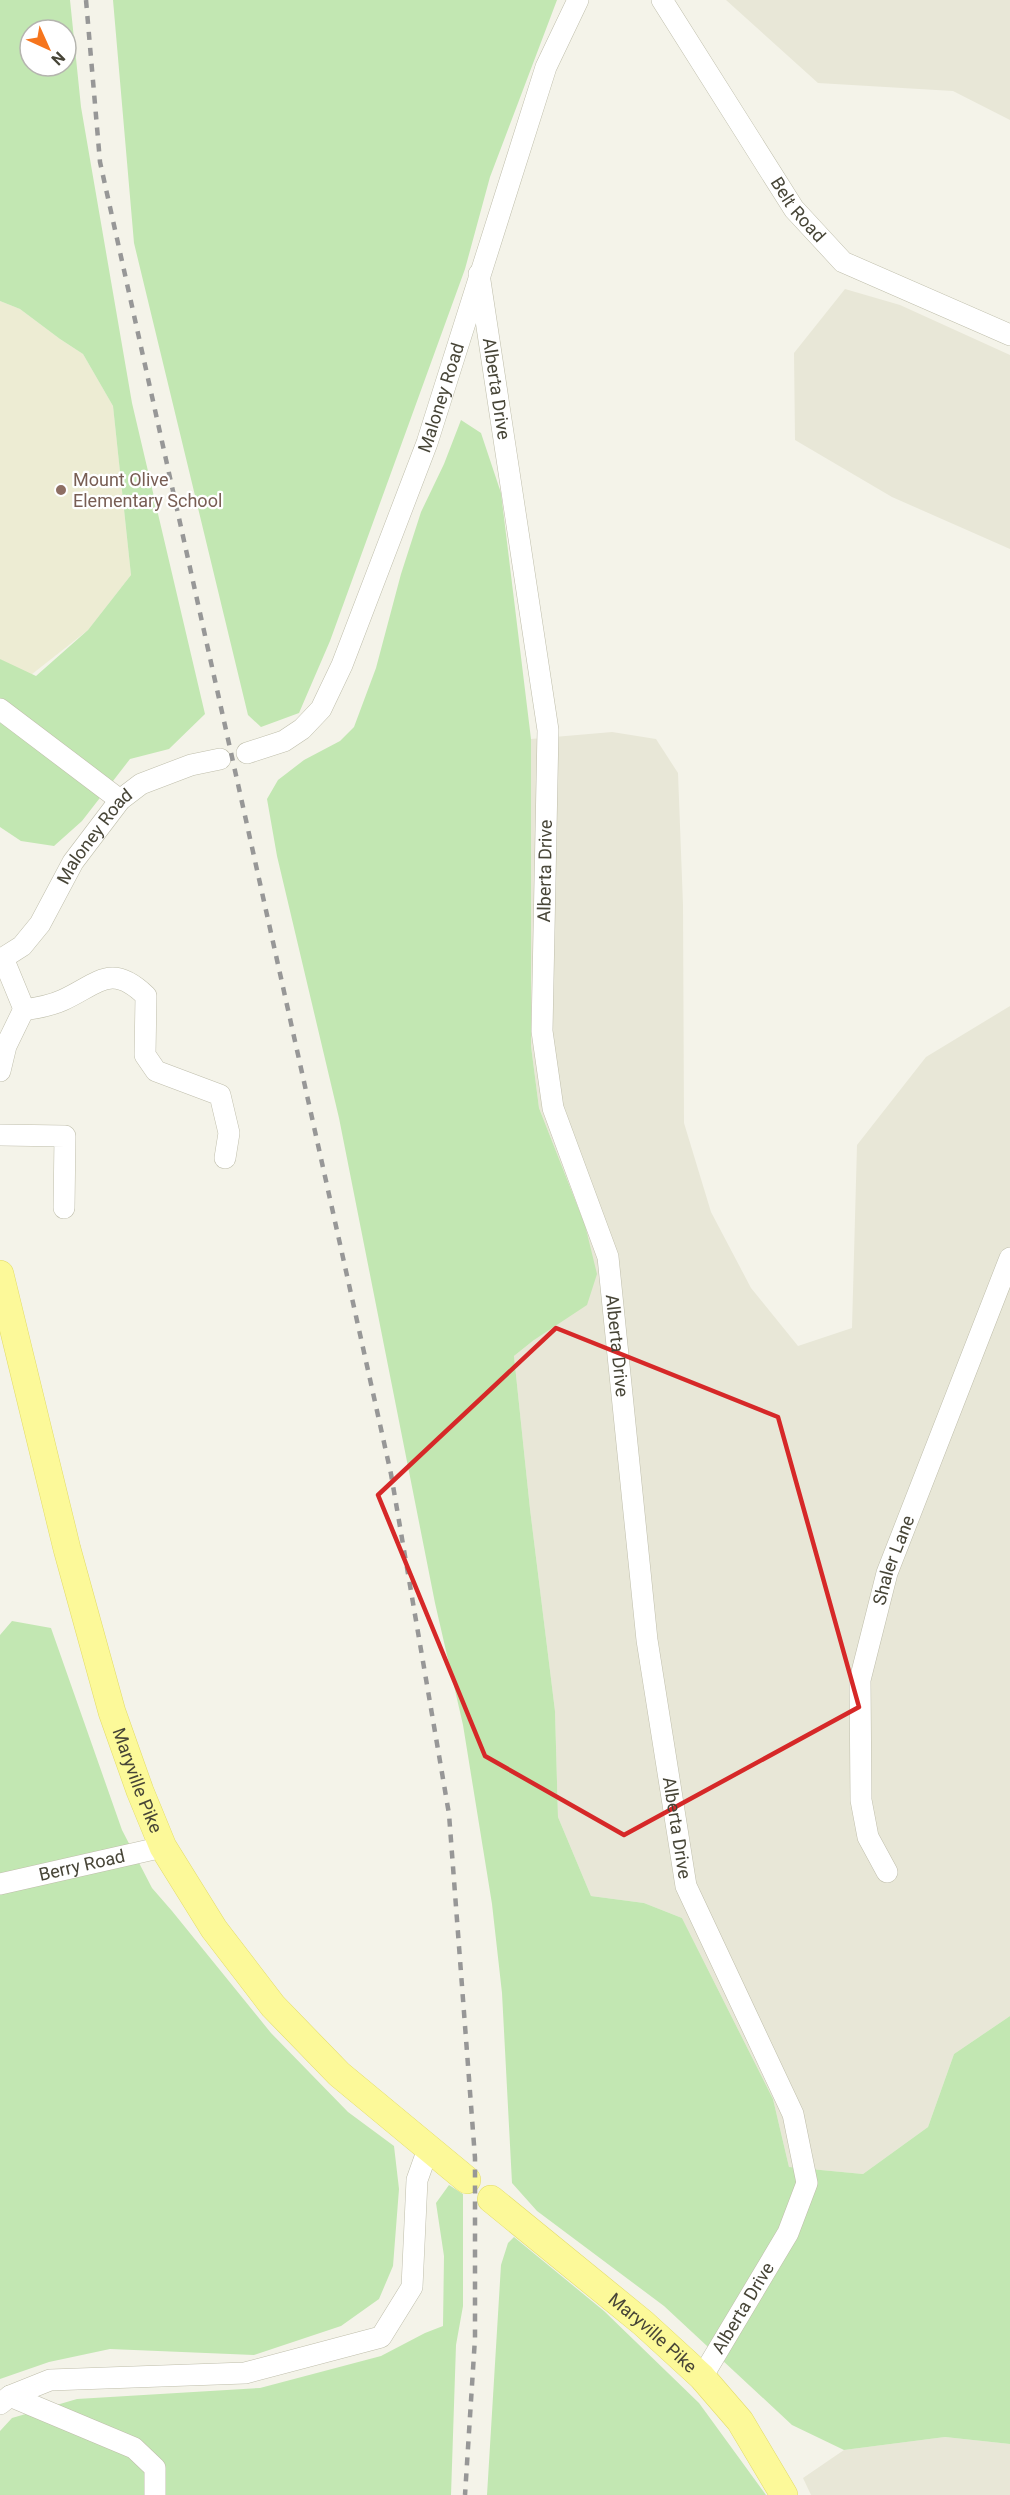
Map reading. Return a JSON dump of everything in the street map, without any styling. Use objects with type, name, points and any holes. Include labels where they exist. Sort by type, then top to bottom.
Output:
[{"type":"main road","name":"Maryville Pike","points":[[0,1274],[67,1549],[112,1712],[163,1847],[214,1929],[273,2006],[339,2074],[467,2180]]},
{"type":"main road","name":"Maryville Pike","points":[[491,2199],[643,2322],[702,2377],[740,2421],[784,2495]]},
{"type":"street","name":"Maloney Road","points":[[247,753],[284,741],[302,729],[321,709],[342,665],[427,443],[546,67],[578,0]]},
{"type":"street","name":"Belt Road","points":[[662,0],[794,209],[843,262],[1010,335]]},
{"type":"street","name":"Alberta Drive","points":[[479,274],[548,730],[542,1031],[553,1108],[608,1257],[647,1640],[686,1886],[792,2114],[807,2183],[788,2233],[702,2377]]},
{"type":"street","points":[[0,709],[120,800]]},
{"type":"street","name":"Maloney Road","points":[[23,1010],[1,959],[22,946],[40,924],[73,862],[120,800],[141,784],[190,765],[220,759]]},
{"type":"street","points":[[0,1071],[6,1046],[23,1010],[46,1007],[99,979],[114,977],[135,986],[146,996],[145,1055],[156,1071],[220,1095],[229,1133],[225,1158]]},
{"type":"street","points":[[0,1135],[65,1136],[64,1208]]},
{"type":"street","name":"Shaler Lane","points":[[887,1872],[868,1837],[861,1800],[860,1680],[887,1573],[1010,1258]]},
{"type":"street","name":"Berry Road","points":[[0,1884],[163,1847]]},
{"type":"street","points":[[5,2400],[50,2380],[245,2373],[381,2337],[412,2287],[417,2180],[428,2149]]},
{"type":"street","points":[[5,2400],[134,2448],[155,2468],[155,2495]]},
{"type":"highlighted area","points":[[556,1328],[778,1417],[859,1707],[624,1835],[485,1756],[378,1495]]},
{"type":"shaded area","points":[[726,0],[1010,0],[1010,120],[953,91],[818,83]]},
{"type":"shaded area","points":[[845,289],[900,305],[1010,355],[1010,549],[892,497],[795,440],[794,353]]},
{"type":"shaded area","name":"Mount Olive Elementary School","points":[[0,301],[20,309],[83,354],[113,406],[131,575],[88,630],[27,678],[0,659]]},
{"type":"shaded area","points":[[612,732],[656,739],[678,773],[683,905],[684,1123],[711,1212],[751,1288],[798,1346],[852,1328],[857,1145],[926,1057],[1010,1006],[1010,2016],[954,2054],[928,2127],[863,2174],[789,2167],[773,2099],[682,1918],[644,1903],[591,1896],[558,1817],[555,1711],[514,1356],[534,1340],[585,1225],[539,1108],[531,1046],[531,739]]},
{"type":"shaded area","points":[[945,2437],[1010,2444],[1010,2495],[811,2495],[803,2478],[844,2450]]},
{"type":"green space","points":[[0,0],[70,0],[72,18],[18,18],[18,78],[78,78],[81,107],[132,403],[205,714],[169,749],[130,759],[82,821],[54,846],[21,841],[0,827],[0,659],[36,676],[88,630],[131,575],[113,406],[83,354],[20,309],[0,301]]},
{"type":"green space","points":[[113,0],[557,0],[490,177],[465,269],[330,641],[299,713],[261,727],[248,715],[134,243]]},
{"type":"green space","points":[[461,420],[481,433],[501,493],[531,739],[531,1046],[539,1108],[585,1225],[597,1274],[587,1305],[514,1356],[555,1711],[558,1817],[591,1896],[644,1903],[682,1918],[773,2099],[789,2167],[863,2174],[928,2127],[954,2054],[1010,2016],[1010,2444],[945,2437],[844,2450],[792,2425],[664,2306],[537,2211],[512,2183],[502,1993],[492,1904],[463,1725],[435,1603],[339,1118],[277,856],[267,799],[278,780],[304,760],[340,741],[354,727],[376,668],[401,574],[421,512],[444,464]]},
{"type":"green space","points":[[12,1621],[51,1628],[122,1830],[152,1888],[271,2033],[348,2112],[394,2146],[399,2189],[393,2266],[379,2299],[341,2326],[254,2355],[110,2349],[49,2362],[0,2379],[0,1635]]},
{"type":"green space","points":[[449,2185],[463,2194],[463,2306],[456,2345],[451,2495],[0,2495],[0,2431],[12,2418],[77,2399],[260,2388],[381,2356],[443,2326],[444,2256],[436,2203]]},
{"type":"green space","points":[[514,2237],[604,2311],[699,2403],[766,2495],[487,2495],[501,2265],[508,2243]]},
{"type":"railway","points":[[86,0],[100,162],[391,1474],[449,1814],[475,2158],[475,2338],[465,2495]]},
{"type":"place","name":"Mount Olive Elementary School","points":[[61,490]]}]
